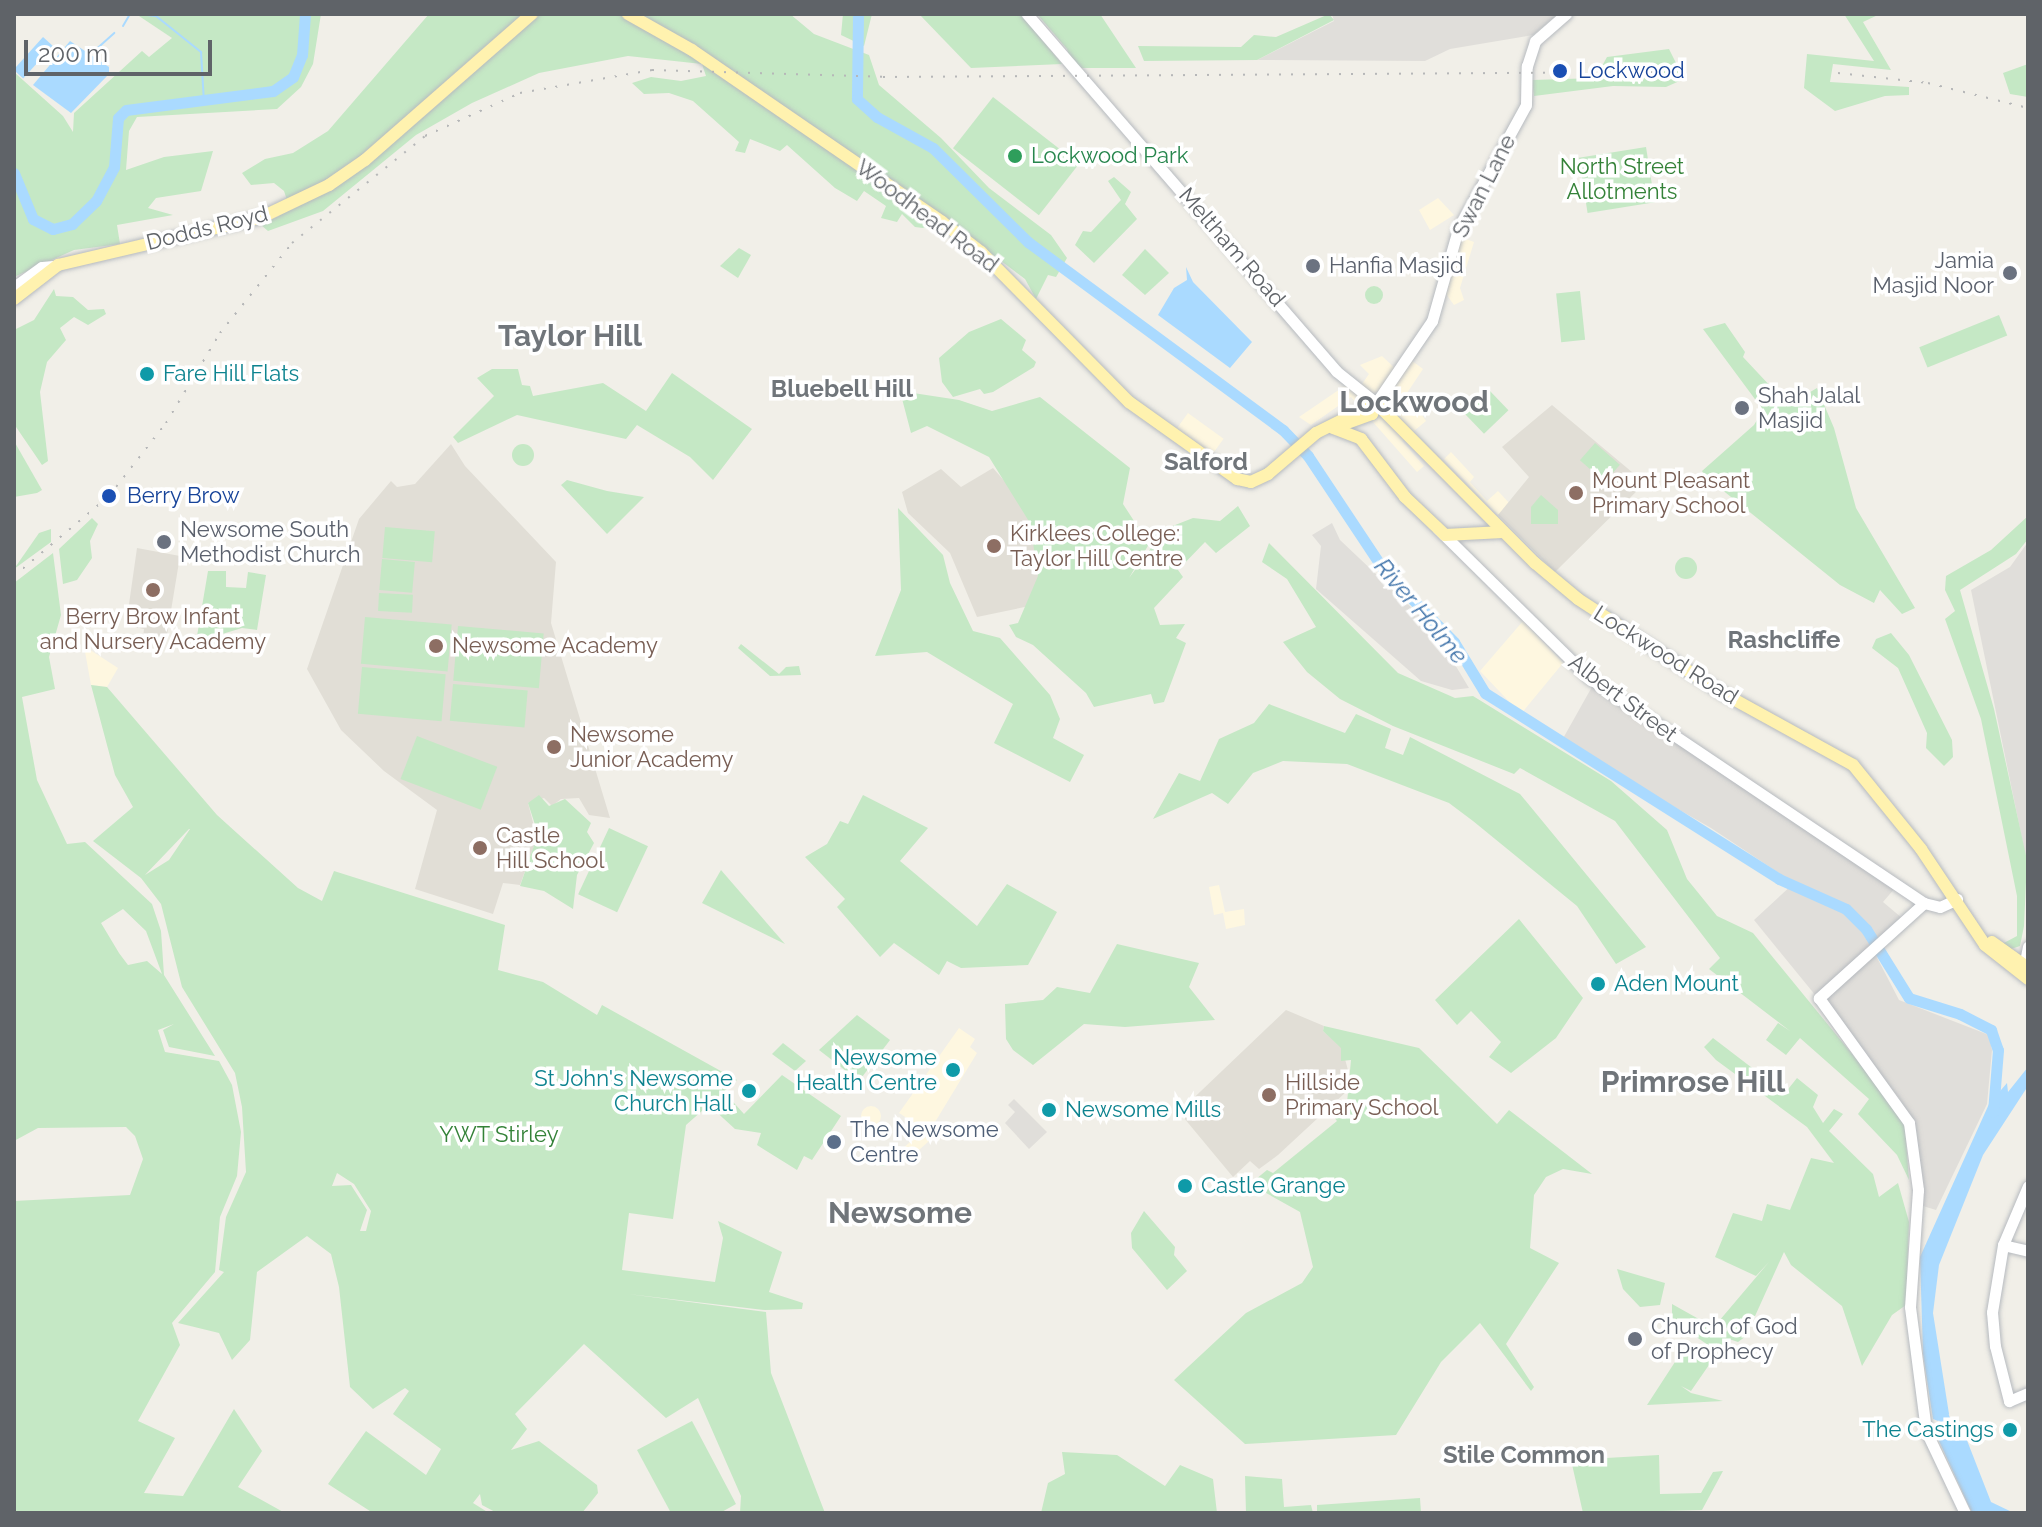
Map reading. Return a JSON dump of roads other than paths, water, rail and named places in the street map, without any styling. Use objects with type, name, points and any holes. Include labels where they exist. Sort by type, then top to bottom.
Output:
[{"type":"main road","name":"Dodds Royd","points":[[53,266],[284,207],[365,160],[532,14]]},
{"type":"main road","name":"Woodhead Road","points":[[628,14],[703,57],[942,222],[981,252],[1120,394],[1237,479],[1258,480],[1308,439],[1329,428]]},
{"type":"main road","points":[[14,299],[53,266]]},
{"type":"main road","points":[[1329,428],[1376,403]]},
{"type":"main road","name":"Lockwood Road","points":[[1376,403],[1535,563],[1612,622],[1724,694],[1853,765],[1982,936]]},
{"type":"main road","name":"Albert Street","points":[[1329,428],[1361,439],[1405,497],[1442,534]]},
{"type":"main road","points":[[1442,534],[1453,538],[1503,532]]},
{"type":"main road","points":[[1982,936],[2026,972]]},
{"type":"main road","points":[[1982,936],[2001,962],[2026,972]]},
{"type":"street","name":"Meltham Road","points":[[1027,14],[1336,371],[1376,403]]},
{"type":"street","name":"Swan Lane","points":[[1376,403],[1432,321],[1458,229],[1526,105],[1527,66],[1535,41],[1566,14]]},
{"type":"street","points":[[14,287],[42,267],[53,266]]},
{"type":"street","name":"Albert Street","points":[[1442,534],[1589,678],[1924,903]]},
{"type":"street","points":[[1957,899],[1940,907],[1924,903],[1822,994],[1820,1002],[1903,1110],[1912,1136],[1917,1219],[1910,1307],[1926,1431],[1965,1513]]},
{"type":"street","points":[[2011,958],[2028,948]]},
{"type":"street","points":[[2026,972],[2028,948]]},
{"type":"street","points":[[2028,1186],[2003,1245],[1992,1312],[1995,1346],[2009,1401],[2028,1393]]},
{"type":"street","points":[[2003,1245],[2028,1251]]},
{"type":"water","points":[[43,37],[53,46],[23,78],[14,69]]},
{"type":"water","points":[[70,41],[109,67],[109,74],[71,113],[33,85]]},
{"type":"water","points":[[1186,267],[1193,282],[1252,342],[1230,368],[1158,315],[1174,288],[1187,280]]},
{"type":"water","points":[[2028,1067],[2028,1086],[1983,1155],[1939,1265],[1933,1313],[1949,1414],[1938,1421],[1933,1419],[1923,1354],[1920,1257],[1989,1104],[2007,1083],[2008,1092]]},
{"type":"water","points":[[1961,1425],[1991,1502],[2014,1513],[1972,1513],[1939,1441],[1940,1432]]},
{"type":"waterway","points":[[123,26],[130,14]]},
{"type":"waterway","points":[[138,14],[156,16],[201,52],[204,102]]},
{"type":"waterway","name":"River Holme","points":[[14,173],[33,219],[53,229],[72,224],[96,201],[114,167],[118,118],[126,110],[273,91],[293,77],[302,55],[305,14]]},
{"type":"waterway","name":"River Holme","points":[[858,14],[857,99],[877,117],[933,148],[1028,242],[1283,430],[1308,456],[1383,569],[1454,642],[1485,693],[1779,879],[1846,909],[1866,929],[1909,998],[1960,1014],[1991,1030],[1998,1050],[1993,1112]]},
{"type":"waterway","points":[[92,53],[114,33]]},
{"type":"waterway","points":[[1939,1404],[1952,1441]]},
{"type":"railway","points":[[14,576],[109,496],[166,423],[220,333],[292,243],[425,136],[520,93],[652,70],[883,77],[1654,72]]},
{"type":"railway","points":[[1838,73],[1928,83],[2028,108]]},
{"type":"place","name":"Lockwood","points":[[1560,71]]},
{"type":"place","name":"Lockwood Park","points":[[1015,156]]},
{"type":"place","name":"Hanfia Masjid","points":[[1313,266]]},
{"type":"place","name":"Jamia Masjid Noor","points":[[2010,273]]},
{"type":"place","name":"Fare Hill Flats","points":[[147,374]]},
{"type":"place","name":"Shah Jalal Masjid","points":[[1742,408]]},
{"type":"place","name":"Mount Pleasant Primary School","points":[[1576,493]]},
{"type":"place","name":"Berry Brow","points":[[109,496]]},
{"type":"place","name":"Newsome South Methodist Church","points":[[164,542]]},
{"type":"place","name":"Kirklees College: Taylor Hill Centre","points":[[994,546]]},
{"type":"place","name":"Berry Brow Infant and Nursery Academy","points":[[153,590]]},
{"type":"place","name":"Newsome Academy","points":[[436,646]]},
{"type":"place","name":"Newsome Junior Academy","points":[[554,747]]},
{"type":"place","name":"Castle Hill School","points":[[480,848]]},
{"type":"place","name":"Aden Mount","points":[[1598,984]]},
{"type":"place","name":"Newsome Health Centre","points":[[953,1070]]},
{"type":"place","name":"St John's Newsome Church Hall","points":[[749,1091]]},
{"type":"place","name":"Hillside Primary School","points":[[1269,1095]]},
{"type":"place","name":"Newsome Mills","points":[[1049,1110]]},
{"type":"place","name":"The Newsome Centre","points":[[834,1142]]},
{"type":"place","name":"Castle Grange","points":[[1185,1186]]},
{"type":"place","name":"Church of God of Prophecy","points":[[1635,1339]]},
{"type":"place","name":"The Castings","points":[[2010,1430]]},
{"type":"district","name":"Taylor Hill","points":[[570,336]]},
{"type":"district","name":"Bluebell Hill","points":[[842,389]]},
{"type":"district","name":"Lockwood","points":[[1414,402]]},
{"type":"district","name":"Salford","points":[[1206,462]]},
{"type":"district","name":"Rashcliffe","points":[[1784,640]]},
{"type":"district","name":"Primrose Hill","points":[[1693,1082]]},
{"type":"district","name":"Newsome","points":[[900,1213]]},
{"type":"district","name":"Stile Common","points":[[1524,1455]]},
{"type":"park label","name":"North Street Allotments","points":[[1622,178]]},
{"type":"park label","name":"YWT Stirley","points":[[499,1135]]}]
